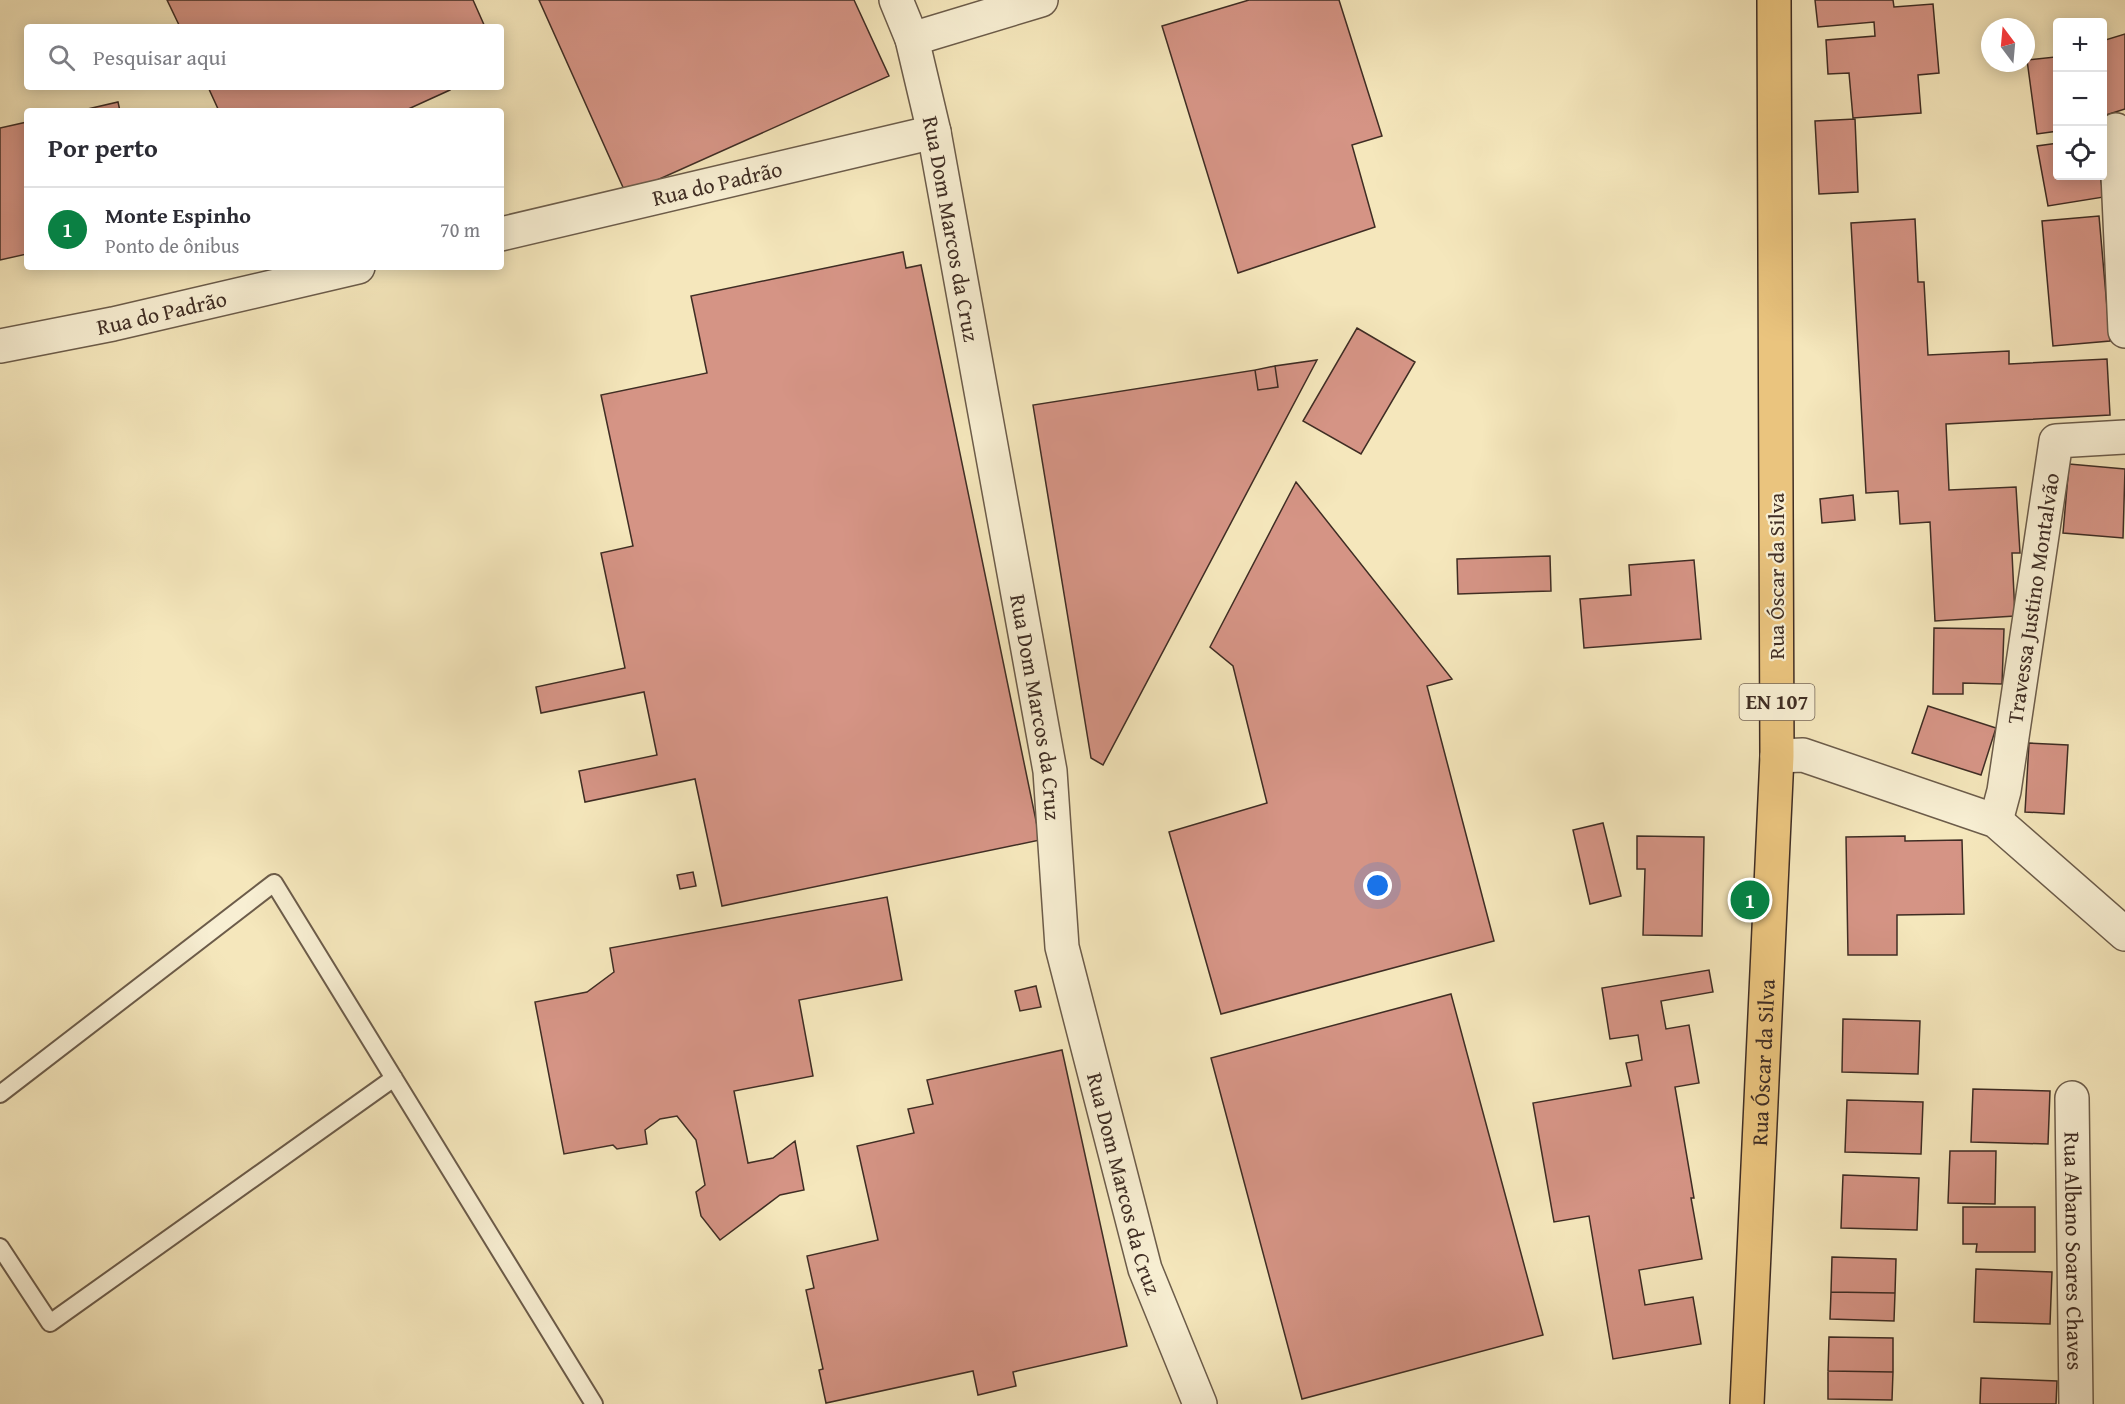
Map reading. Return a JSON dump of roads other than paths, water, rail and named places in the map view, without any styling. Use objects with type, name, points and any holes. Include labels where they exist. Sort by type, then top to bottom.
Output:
[{"type":"main road","name":"Rua Óscar da Silva","points":[[1747,1404],[1777,756],[1774,0]]},
{"type":"street","name":"Rua Dom Marcos da Cruz","points":[[896,0],[912,39],[934,132],[1050,771],[1062,946],[1145,1269],[1200,1404]]},
{"type":"street","points":[[912,39],[1041,0]]},
{"type":"street","points":[[2116,130],[2125,332]]},
{"type":"street","name":"Rua do Padrão","points":[[504,233],[934,132]]},
{"type":"street","name":"Rua do Padrão","points":[[0,346],[113,324],[345,270]]},
{"type":"street","name":"Travessa Justino Montalvão","points":[[1996,821],[2004,791],[2056,441],[2125,437]]},
{"type":"street","points":[[1777,756],[1803,755],[1996,821],[2125,934]]},
{"type":"street","name":"Rua Albano Soares Chaves","points":[[2072,1098],[2076,1404]]},
{"type":"lane","points":[[0,1094],[274,883],[594,1404]]},
{"type":"lane","points":[[0,1246],[50,1323],[394,1078]]},
{"type":"place","name":"Monte Espinho","points":[[1750,900]]}]
